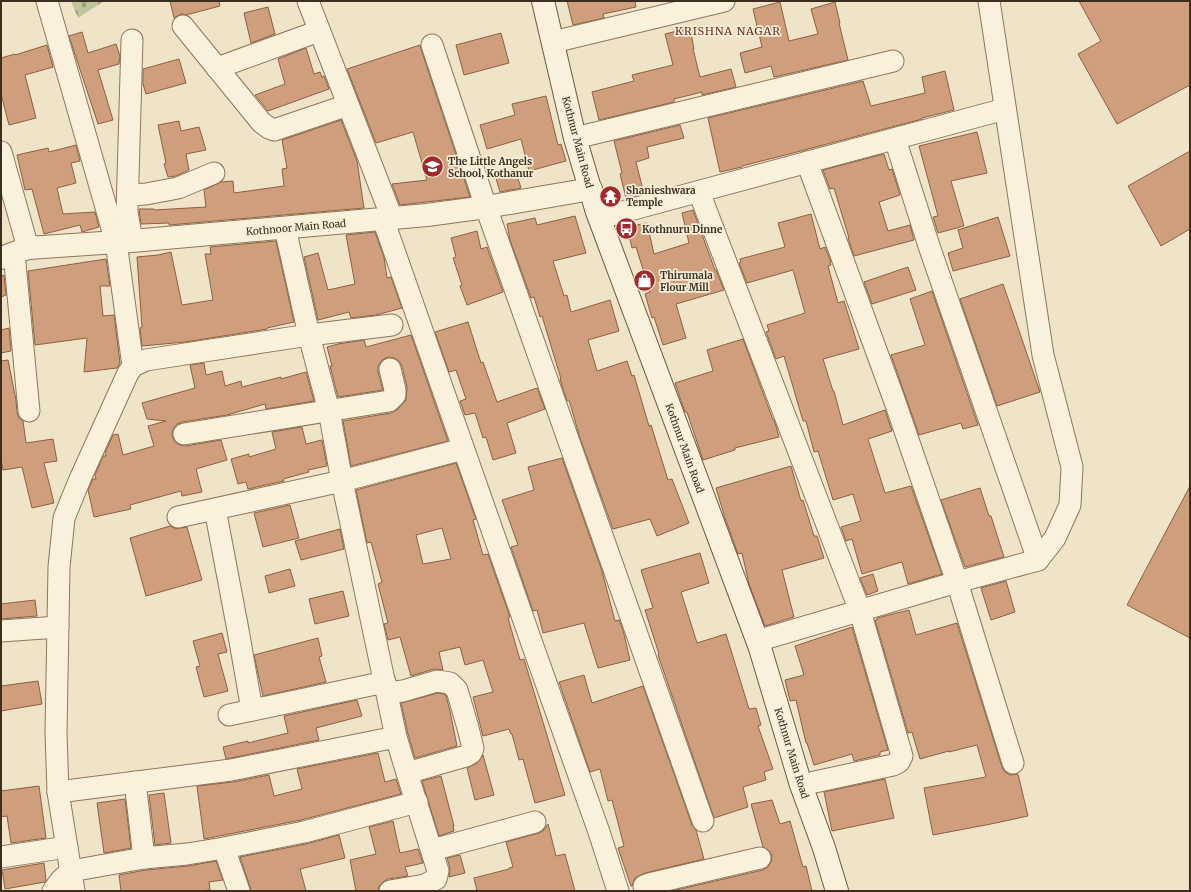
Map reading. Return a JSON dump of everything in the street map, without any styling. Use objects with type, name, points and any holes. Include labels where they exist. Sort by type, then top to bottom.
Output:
[{"type":"main road","name":"Kothnur Main Road","points":[[543,1],[575,138],[600,218],[757,641],[801,786],[824,848],[837,891]]},
{"type":"main road","name":"Kothnoor Main Road","points":[[14,253],[124,241],[427,215],[486,207],[591,189]]},
{"type":"street","points":[[47,1],[124,241]]},
{"type":"street","points":[[308,1],[348,105],[463,449],[599,832],[618,891]]},
{"type":"street","points":[[553,42],[724,1]]},
{"type":"street","points":[[757,641],[957,582],[1038,560],[1055,538],[1070,505],[1072,467],[1043,355],[989,1]]},
{"type":"street","points":[[183,26],[261,122],[269,128],[274,130],[348,105]]},
{"type":"street","points":[[217,68],[319,31]]},
{"type":"street","points":[[132,40],[128,195],[124,241],[133,366]]},
{"type":"street","points":[[432,45],[486,207],[703,821]]},
{"type":"street","points":[[575,138],[893,61]]},
{"type":"street","points":[[600,218],[1006,109]]},
{"type":"street","points":[[894,139],[929,246],[1038,560]]},
{"type":"street","points":[[1,152],[14,253],[29,411]]},
{"type":"street","points":[[807,162],[894,399],[957,582],[1013,763]]},
{"type":"street","points":[[128,195],[146,194],[178,188],[214,174]]},
{"type":"street","points":[[699,192],[860,611],[902,756],[899,762],[892,765],[801,786]]},
{"type":"street","points":[[285,228],[309,335],[329,411],[342,481],[396,737],[438,871],[436,879],[426,888],[390,891]]},
{"type":"street","points":[[392,324],[146,360],[133,366],[128,373],[64,518],[59,567],[56,733],[58,792],[61,819],[67,847],[65,883],[144,858],[186,854],[224,848],[304,832],[416,802]]},
{"type":"street","points":[[184,434],[389,400],[395,395],[396,390],[390,369]]},
{"type":"street","points":[[178,517],[342,481],[463,449]]},
{"type":"street","points":[[215,509],[252,710]]},
{"type":"street","points":[[1,631],[58,627]]},
{"type":"street","points":[[229,715],[386,688],[403,691],[437,681],[450,683],[457,690],[473,748],[471,753],[466,756],[407,773]]},
{"type":"street","points":[[58,792],[231,770],[396,737]]},
{"type":"street","points":[[135,782],[144,858]]},
{"type":"street","points":[[432,850],[535,822]]},
{"type":"street","points":[[1,857],[67,847]]},
{"type":"street","points":[[224,848],[239,891]]},
{"type":"street","points":[[644,891],[644,886],[649,884],[760,858]]},
{"type":"green space","points":[[71,1],[104,1],[78,18]]},
{"type":"building","points":[[170,1],[219,1],[220,6],[186,15],[181,14],[174,18]]},
{"type":"building","points":[[567,1],[635,1],[636,7],[603,14],[604,18],[573,25]]},
{"type":"building","points":[[1079,1],[1190,1],[1190,85],[1117,124],[1078,54],[1101,41]]},
{"type":"building","points":[[780,2],[789,41],[818,34],[811,9],[835,2],[848,60],[774,77],[771,66],[745,73],[740,53],[762,47],[753,9]]},
{"type":"building","points":[[268,7],[275,34],[251,43],[244,13]]},
{"type":"building","points":[[690,28],[693,49],[700,77],[731,69],[736,87],[702,95],[702,92],[674,99],[674,102],[599,120],[592,92],[634,81],[632,75],[673,65],[665,34]]},
{"type":"building","points":[[82,32],[88,53],[116,44],[120,56],[119,64],[98,70],[113,120],[98,124],[69,36]]},
{"type":"building","points":[[501,33],[509,63],[464,75],[456,45]]},
{"type":"building","points":[[47,45],[53,67],[25,75],[36,118],[9,125],[1,94],[1,58]]},
{"type":"building","points":[[420,45],[470,197],[400,205],[392,184],[427,180],[413,132],[376,143],[347,69]]},
{"type":"building","points":[[306,48],[314,74],[320,72],[322,77],[324,76],[329,89],[268,111],[255,95],[285,84],[278,59]]},
{"type":"building","points":[[179,59],[186,83],[146,94],[143,84],[143,69]]},
{"type":"building","points":[[945,71],[954,110],[720,172],[708,118],[863,81],[871,106],[925,93],[922,77]]},
{"type":"building","points":[[546,96],[558,145],[561,144],[566,161],[529,171],[521,139],[487,149],[480,125],[515,115],[512,104]]},
{"type":"building","points":[[341,120],[357,161],[364,208],[169,225],[169,223],[141,224],[139,209],[154,210],[206,207],[204,190],[221,182],[233,181],[234,193],[284,186],[282,169],[287,168],[282,140]]},
{"type":"building","points":[[179,121],[181,131],[199,127],[206,150],[186,154],[189,170],[176,176],[168,177],[164,164],[166,163],[158,125]]},
{"type":"building","points":[[680,125],[684,138],[647,147],[649,158],[636,162],[644,194],[626,198],[620,174],[622,173],[614,141]]},
{"type":"building","points":[[977,132],[987,173],[951,181],[964,226],[938,233],[933,217],[938,216],[919,146]]},
{"type":"building","points":[[76,145],[80,161],[71,163],[76,183],[57,188],[63,214],[95,212],[99,227],[82,232],[80,225],[44,234],[32,189],[25,190],[17,155],[48,148],[49,152]]},
{"type":"building","points":[[1190,151],[1190,229],[1161,246],[1128,186]]},
{"type":"building","points":[[884,154],[889,170],[892,169],[900,195],[879,202],[888,231],[910,225],[914,240],[854,256],[834,188],[830,189],[823,170]]},
{"type":"building","points":[[515,169],[521,188],[500,192],[495,175]]},
{"type":"building","points":[[693,210],[724,290],[676,304],[686,338],[663,345],[654,317],[652,318],[645,294],[650,292],[636,247],[632,248],[627,227],[647,223],[654,254],[689,243],[682,213]]},
{"type":"building","points":[[811,214],[820,249],[825,247],[831,262],[831,265],[828,266],[838,303],[844,301],[859,349],[823,359],[834,391],[843,425],[885,410],[892,431],[868,439],[885,493],[911,486],[942,574],[908,584],[902,562],[862,574],[852,539],[846,541],[841,527],[861,521],[853,494],[833,500],[818,451],[814,452],[806,421],[803,421],[784,356],[776,359],[766,332],[769,331],[767,325],[805,313],[793,270],[747,283],[739,263],[741,262],[740,259],[785,247],[778,223]]},
{"type":"building","points":[[575,216],[586,253],[553,261],[564,296],[567,295],[571,312],[610,300],[619,331],[588,340],[597,371],[627,361],[632,376],[634,375],[649,426],[651,425],[668,480],[672,479],[689,523],[657,536],[650,519],[613,529],[580,438],[569,400],[567,401],[542,316],[540,317],[534,297],[531,298],[510,240],[507,224],[535,218],[537,225]]},
{"type":"building","points":[[998,217],[1010,256],[953,271],[948,253],[963,248],[958,230]]},
{"type":"building","points":[[477,231],[481,249],[487,247],[503,292],[467,305],[460,286],[462,285],[453,258],[456,257],[451,238]]},
{"type":"building","points":[[375,232],[384,257],[387,278],[391,277],[402,308],[376,315],[351,318],[349,312],[318,320],[304,257],[318,253],[328,290],[355,284],[346,235]]},
{"type":"building","points":[[276,241],[294,322],[267,329],[185,342],[142,346],[137,257],[171,252],[182,305],[213,300],[205,254],[211,254],[210,247]]},
{"type":"building","points":[[106,259],[110,286],[100,286],[103,316],[114,315],[120,363],[117,368],[84,372],[87,338],[35,345],[28,271]]},
{"type":"building","points":[[908,267],[916,290],[872,304],[864,282]]},
{"type":"building","points":[[4,275],[6,295],[1,297],[1,276]]},
{"type":"building","points":[[1003,284],[1040,392],[997,406],[960,299]]},
{"type":"building","points":[[932,291],[978,425],[963,429],[961,423],[919,435],[891,355],[925,345],[910,299]]},
{"type":"building","points":[[468,322],[481,363],[483,362],[497,402],[537,388],[545,409],[507,423],[516,453],[493,460],[486,437],[483,438],[475,413],[465,415],[460,401],[466,399],[456,370],[449,372],[435,332]]},
{"type":"building","points":[[9,328],[11,351],[1,353],[1,330]]},
{"type":"building","points":[[411,335],[448,441],[351,466],[343,421],[391,413],[397,410],[406,400],[407,387],[402,366],[399,361],[388,357],[382,360],[378,366],[378,372],[383,390],[338,397],[327,347],[364,340],[366,347]]},
{"type":"building","points":[[743,339],[779,437],[735,448],[735,450],[703,460],[687,412],[685,412],[675,383],[713,371],[707,350]]},
{"type":"building","points":[[8,360],[17,412],[19,418],[23,421],[26,443],[53,439],[57,461],[44,463],[54,503],[32,508],[22,467],[3,470],[1,460],[1,361]]},
{"type":"building","points":[[204,363],[206,375],[222,371],[225,386],[241,381],[242,387],[306,372],[314,401],[266,409],[265,404],[227,415],[177,424],[173,429],[172,436],[175,442],[180,445],[186,446],[221,440],[227,460],[196,469],[202,492],[182,496],[181,491],[130,505],[131,509],[94,517],[88,490],[93,479],[96,479],[95,475],[103,456],[106,456],[105,453],[113,435],[118,434],[123,455],[154,446],[148,426],[166,421],[147,419],[142,403],[195,388],[190,365]]},
{"type":"building","points":[[302,427],[306,444],[322,440],[327,466],[308,470],[309,472],[283,479],[284,481],[248,489],[246,482],[238,484],[231,459],[249,454],[249,457],[276,449],[272,432]]},
{"type":"building","points":[[562,458],[602,571],[615,621],[619,620],[623,630],[630,660],[598,668],[584,623],[543,633],[537,610],[533,611],[511,547],[518,545],[502,500],[534,490],[528,467]]},
{"type":"building","points":[[456,463],[476,519],[473,520],[483,555],[488,554],[510,617],[508,618],[520,660],[524,659],[565,795],[535,803],[523,759],[519,760],[512,734],[509,729],[483,736],[473,697],[493,692],[483,660],[465,665],[460,647],[439,652],[443,670],[434,669],[411,676],[400,637],[388,640],[384,624],[388,623],[378,584],[382,582],[371,542],[367,543],[356,490]],"holes":[[[442,528],[451,559],[423,564],[416,535]]]},
{"type":"building","points":[[791,466],[801,501],[803,500],[814,536],[817,536],[824,558],[782,570],[794,617],[765,626],[749,584],[742,553],[738,554],[716,488]]},
{"type":"building","points":[[1190,486],[1190,638],[1127,605]]},
{"type":"building","points":[[980,488],[1004,557],[965,567],[941,500]]},
{"type":"building","points":[[290,505],[299,538],[263,547],[254,513]]},
{"type":"building","points":[[170,526],[175,529],[187,527],[202,580],[146,596],[130,538]]},
{"type":"building","points":[[340,529],[344,549],[301,560],[295,541]]},
{"type":"building","points":[[700,553],[709,583],[681,592],[697,643],[726,634],[749,709],[756,708],[761,725],[758,726],[773,769],[764,772],[766,780],[743,787],[748,807],[714,818],[658,655],[659,654],[645,610],[653,608],[641,570]]},
{"type":"building","points":[[290,569],[295,586],[269,593],[265,576]]},
{"type":"building","points":[[873,574],[878,591],[867,595],[860,578]]},
{"type":"building","points":[[1006,581],[1015,612],[991,620],[981,588]]},
{"type":"building","points":[[343,591],[349,616],[315,624],[309,599]]},
{"type":"building","points":[[35,600],[37,616],[1,619],[1,604]]},
{"type":"building","points":[[909,610],[916,635],[957,623],[1002,767],[1005,772],[1010,775],[1018,774],[1028,816],[933,835],[924,788],[986,777],[977,745],[920,759],[912,732],[908,733],[875,620],[877,620],[877,618]]},
{"type":"building","points":[[852,627],[888,750],[880,752],[880,755],[854,761],[852,754],[814,765],[806,743],[796,700],[790,701],[785,680],[804,675],[795,646]]},
{"type":"building","points":[[222,633],[227,652],[218,654],[228,691],[204,697],[196,667],[200,666],[193,641]]},
{"type":"building","points":[[318,638],[322,656],[319,657],[326,682],[263,696],[254,655]]},
{"type":"building","points":[[584,675],[592,703],[643,686],[692,825],[696,830],[704,859],[645,873],[635,878],[631,886],[618,848],[624,846],[612,800],[608,801],[600,769],[590,772],[559,682]]},
{"type":"building","points":[[38,681],[42,704],[1,711],[1,686]]},
{"type":"building","points":[[438,693],[446,696],[457,746],[415,758],[401,703]]},
{"type":"building","points":[[357,700],[362,716],[316,728],[319,740],[226,759],[223,747],[248,741],[248,743],[288,733],[284,716]]},
{"type":"building","points":[[378,753],[385,782],[396,779],[401,794],[301,820],[204,839],[197,786],[233,782],[269,775],[274,796],[302,789],[297,769]]},
{"type":"building","points":[[483,755],[494,795],[475,800],[467,768],[477,763]]},
{"type":"building","points":[[441,776],[454,831],[439,836],[422,781]]},
{"type":"building","points":[[885,779],[894,818],[832,831],[824,792]]},
{"type":"building","points":[[39,786],[46,838],[11,843],[7,816],[1,817],[1,791]]},
{"type":"building","points":[[164,793],[171,843],[155,845],[149,795]]},
{"type":"building","points":[[125,799],[131,848],[104,853],[97,803]]},
{"type":"building","points":[[772,800],[780,824],[790,821],[803,867],[806,866],[812,891],[672,891],[763,870],[768,867],[771,862],[772,855],[763,847],[751,804]]},
{"type":"building","points":[[393,821],[400,853],[418,849],[423,863],[405,867],[408,876],[388,879],[379,886],[378,891],[356,891],[350,860],[376,854],[369,827]]},
{"type":"building","points":[[548,824],[556,856],[565,854],[575,891],[477,891],[474,878],[513,867],[506,842],[539,833],[543,831]]},
{"type":"building","points":[[339,835],[345,858],[300,869],[306,891],[251,891],[240,857],[306,844]]},
{"type":"building","points":[[460,855],[465,873],[449,877],[450,868],[447,858]]},
{"type":"building","points":[[216,861],[223,880],[209,882],[210,890],[121,891],[119,875]]},
{"type":"building","points":[[44,863],[45,882],[5,889],[2,870]]},
{"type":"place","name":"The Little Angels School, Kothanur","points":[[433,167]]},
{"type":"place","name":"Shanieshwara Temple","points":[[610,196]]},
{"type":"place","name":"Kothnuru Dinne","points":[[627,229]]},
{"type":"place","name":"Thirumala Flour Mill","points":[[644,281]]},
{"type":"district","name":"KRISHNA NAGAR","points":[[728,31]]}]
